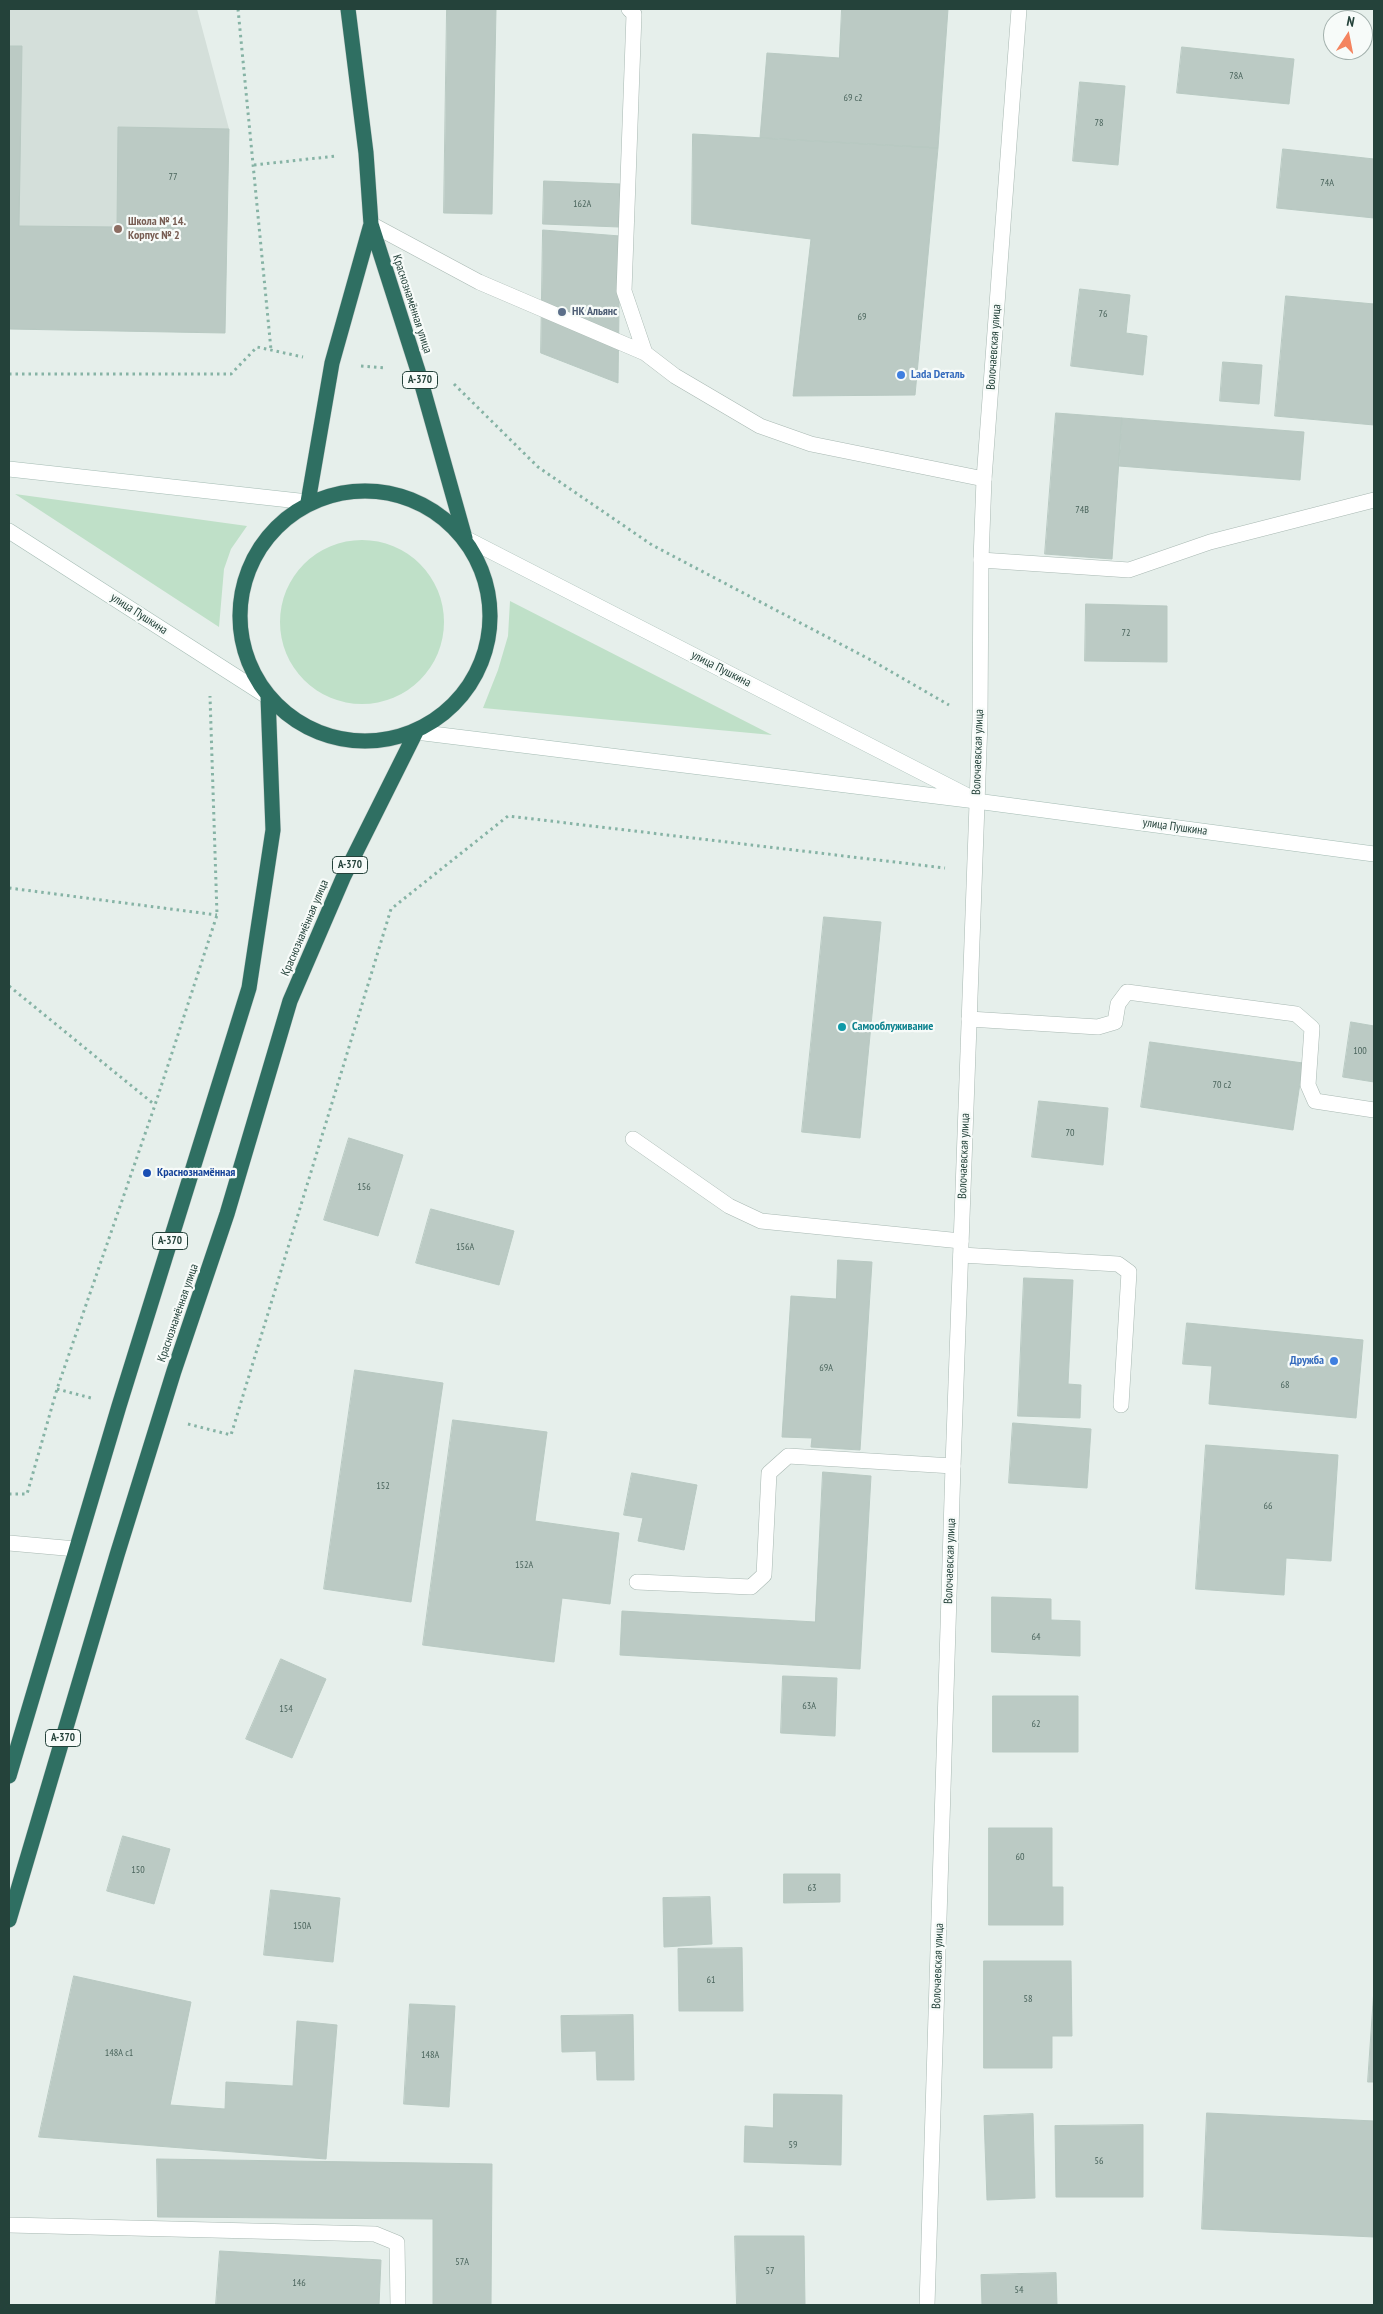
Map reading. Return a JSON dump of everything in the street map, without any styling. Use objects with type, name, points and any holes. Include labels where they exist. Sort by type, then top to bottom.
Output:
[{"type":"highway","name":"Краснознамённая улица","points":[[348,9],[366,153],[370,224],[418,372],[465,538]]},
{"type":"highway","name":"Краснознамённая улица","points":[[308,502],[332,363],[370,224]]},
{"type":"highway","name":"А-370","points":[[387,491],[431,508],[465,538],[485,572],[490,639],[459,702],[416,732],[385,742],[338,740],[302,723],[268,697],[243,649],[243,583],[271,531],[308,502],[343,492],[387,491]]},
{"type":"highway","name":"А-370","points":[[9,1776],[119,1406],[249,988],[273,830],[268,697]]},
{"type":"highway","name":"Краснознамённая улица","points":[[9,1920],[160,1417],[228,1214],[290,1001],[343,878],[416,732]]},
{"type":"street","points":[[629,9],[634,14],[624,291],[645,353]]},
{"type":"street","name":"Волочаевская улица","points":[[927,2305],[953,1466],[980,722],[981,560],[984,479],[1019,9]]},
{"type":"street","points":[[370,224],[479,282],[645,353],[675,376],[760,426],[811,444],[984,479]]},
{"type":"street","points":[[9,469],[308,502]]},
{"type":"street","points":[[981,560],[1129,570],[1210,542],[1374,500]]},
{"type":"street","name":"улица Пушкина","points":[[9,531],[268,697]]},
{"type":"street","name":"улица Пушкина","points":[[465,538],[976,800]]},
{"type":"street","name":"улица Пушкина","points":[[416,732],[976,800],[1374,854]]},
{"type":"street","points":[[969,1019],[1098,1026],[1115,1022],[1118,1004],[1127,992],[1296,1014],[1312,1028],[1308,1085],[1315,1102],[1374,1110]]},
{"type":"street","points":[[633,1139],[729,1206],[761,1221],[961,1248],[1118,1264],[1129,1272],[1121,1405]]},
{"type":"street","points":[[637,1582],[751,1587],[764,1575],[769,1473],[788,1456],[953,1466]]},
{"type":"street","points":[[9,1542],[76,1549]]},
{"type":"street","points":[[9,2225],[375,2234],[397,2243],[398,2305]]},
{"type":"path","points":[[238,9],[271,350]]},
{"type":"path","points":[[254,165],[366,153]]},
{"type":"path","points":[[9,374],[231,374],[257,348],[332,363],[418,372],[453,382],[538,467],[652,545],[869,658],[924,692],[980,722]]},
{"type":"path","points":[[9,1494],[27,1494],[57,1389],[155,1105],[217,915],[210,660]]},
{"type":"path","points":[[160,1417],[231,1436],[391,909],[508,816],[975,872]]},
{"type":"path","points":[[9,888],[217,915]]},
{"type":"path","points":[[9,986],[155,1105]]},
{"type":"path","points":[[57,1389],[119,1406]]},
{"type":"shaded area","name":"Школа № 14. Корпус № 2","points":[[9,9],[197,9],[229,129],[225,333],[9,329]]},
{"type":"green space","points":[[15,494],[247,526],[231,549],[224,569],[219,627]]},
{"type":"green space","points":[[370,540],[386,543],[401,549],[426,570],[435,583],[441,598],[444,622],[443,638],[435,661],[414,686],[401,695],[386,701],[354,704],[338,701],[323,695],[298,674],[289,661],[283,646],[280,614],[283,598],[289,583],[310,558],[323,549],[338,543]]},
{"type":"green space","points":[[510,601],[772,735],[483,708],[498,670],[508,636]]},
{"type":"building","points":[[447,9],[496,9],[492,214],[444,213]]},
{"type":"building","points":[[842,9],[948,9],[938,148],[760,138],[767,53],[839,58]]},
{"type":"building","points":[[9,46],[22,46],[19,226],[117,227],[118,127],[229,129],[225,333],[9,329]]},
{"type":"building","points":[[1182,47],[1294,59],[1289,104],[1177,93]]},
{"type":"building","points":[[1080,82],[1125,86],[1118,165],[1073,161]]},
{"type":"building","points":[[693,134],[938,148],[915,395],[793,396],[811,239],[692,224]]},
{"type":"building","points":[[1283,149],[1374,159],[1374,218],[1277,208]]},
{"type":"building","points":[[544,181],[621,184],[619,227],[543,224]]},
{"type":"building","points":[[543,230],[620,236],[618,383],[541,353]]},
{"type":"building","points":[[1080,289],[1130,295],[1126,333],[1147,336],[1143,375],[1071,366]]},
{"type":"building","points":[[1286,296],[1374,304],[1374,425],[1275,416]]},
{"type":"building","points":[[1223,362],[1262,365],[1259,404],[1220,401]]},
{"type":"building","points":[[1056,413],[1122,418],[1112,559],[1045,554]]},
{"type":"building","points":[[1122,418],[1304,432],[1300,480],[1119,466]]},
{"type":"building","points":[[1086,604],[1167,606],[1167,662],[1085,661]]},
{"type":"building","name":"Самооблуживание","points":[[824,917],[881,922],[860,1138],[802,1132]]},
{"type":"building","points":[[1351,1022],[1374,1026],[1374,1082],[1343,1077]]},
{"type":"building","points":[[1150,1042],[1303,1063],[1293,1130],[1141,1107]]},
{"type":"building","points":[[1039,1101],[1108,1108],[1103,1165],[1032,1157]]},
{"type":"building","points":[[349,1138],[403,1155],[378,1236],[324,1220]]},
{"type":"building","points":[[431,1209],[514,1231],[499,1285],[416,1263]]},
{"type":"building","points":[[838,1260],[872,1262],[860,1450],[811,1447],[812,1438],[782,1437],[791,1296],[836,1299]]},
{"type":"building","points":[[1024,1278],[1073,1280],[1068,1384],[1081,1385],[1080,1418],[1018,1416]]},
{"type":"building","points":[[1187,1323],[1363,1340],[1356,1418],[1209,1404],[1212,1366],[1183,1364]]},
{"type":"building","points":[[355,1370],[443,1383],[411,1602],[324,1589]]},
{"type":"building","points":[[453,1420],[547,1432],[535,1521],[619,1533],[610,1604],[562,1598],[554,1662],[423,1645]]},
{"type":"building","points":[[1013,1423],[1091,1429],[1087,1488],[1009,1483]]},
{"type":"building","points":[[1206,1445],[1338,1455],[1331,1561],[1286,1558],[1284,1595],[1196,1589]]},
{"type":"building","points":[[823,1472],[871,1476],[860,1669],[620,1655],[622,1611],[815,1622]]},
{"type":"building","points":[[632,1473],[697,1485],[684,1550],[638,1541],[643,1518],[624,1515]]},
{"type":"building","points":[[992,1597],[1051,1599],[1051,1620],[1080,1621],[1080,1656],[992,1652]]},
{"type":"building","points":[[281,1659],[326,1679],[292,1758],[246,1739]]},
{"type":"building","points":[[783,1676],[837,1678],[835,1736],[781,1733]]},
{"type":"building","points":[[993,1696],[1078,1696],[1078,1752],[993,1752]]},
{"type":"building","points":[[989,1828],[1052,1828],[1052,1887],[1063,1887],[1063,1925],[989,1925]]},
{"type":"building","points":[[123,1836],[170,1849],[154,1904],[107,1891]]},
{"type":"building","points":[[784,1874],[840,1874],[840,1902],[784,1903]]},
{"type":"building","points":[[271,1890],[340,1898],[333,1962],[264,1955]]},
{"type":"building","points":[[710,1897],[712,1944],[664,1947],[663,1898]]},
{"type":"building","points":[[742,1948],[743,2011],[679,2011],[678,1949]]},
{"type":"building","points":[[984,1961],[1071,1961],[1072,2036],[1052,2036],[1052,2068],[984,2068]]},
{"type":"building","points":[[74,1976],[191,2002],[170,2105],[225,2109],[226,2082],[293,2086],[297,2021],[337,2025],[326,2159],[39,2137]]},
{"type":"building","points":[[1374,1989],[1374,2082],[1368,2082]]},
{"type":"building","points":[[410,2004],[455,2006],[449,2107],[404,2104]]},
{"type":"building","points":[[633,2015],[634,2080],[597,2080],[596,2051],[562,2052],[561,2016]]},
{"type":"building","points":[[774,2094],[842,2095],[841,2165],[744,2162],[745,2126],[773,2128]]},
{"type":"building","points":[[1207,2113],[1374,2121],[1374,2237],[1202,2229]]},
{"type":"building","points":[[1033,2114],[1035,2198],[987,2200],[984,2116]]},
{"type":"building","points":[[1143,2125],[1143,2197],[1056,2197],[1055,2126]]},
{"type":"building","points":[[157,2159],[492,2164],[491,2305],[433,2305],[433,2219],[158,2217]]},
{"type":"building","points":[[735,2236],[804,2236],[805,2305],[737,2305]]},
{"type":"building","points":[[220,2251],[381,2260],[379,2305],[216,2305]]},
{"type":"building","points":[[1056,2273],[1057,2305],[982,2305],[981,2275]]},
{"type":"place","name":"Школа № 14. Корпус № 2","points":[[118,229]]},
{"type":"place","name":"НК Альянс","points":[[562,312]]},
{"type":"place","name":"Lada Dеталь","points":[[901,375]]},
{"type":"place","name":"Самооблуживание","points":[[842,1027]]},
{"type":"place","name":"Краснознамённая","points":[[147,1173]]},
{"type":"place","name":"Дружба","points":[[1334,1361]]}]
